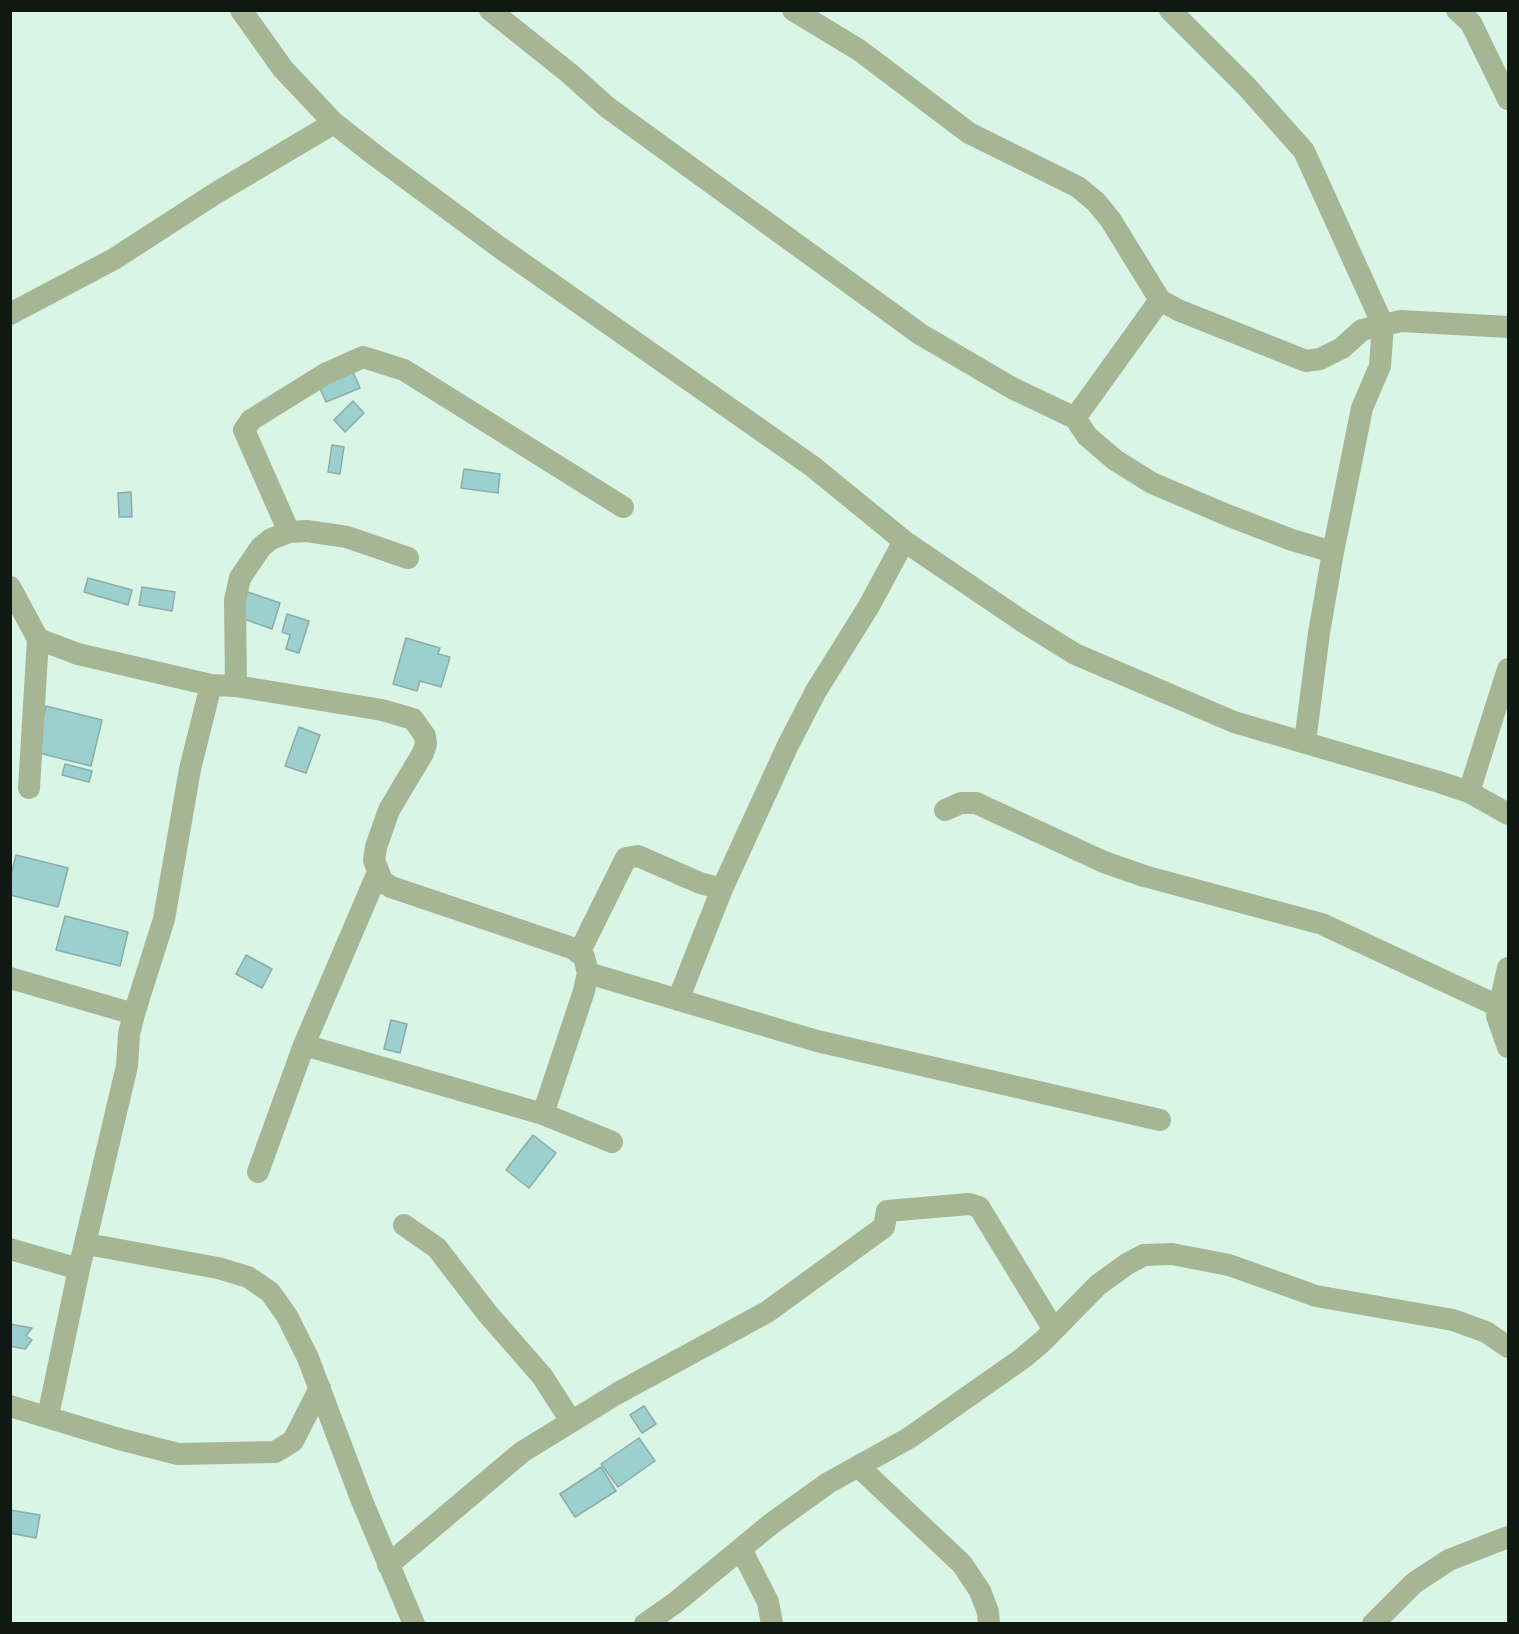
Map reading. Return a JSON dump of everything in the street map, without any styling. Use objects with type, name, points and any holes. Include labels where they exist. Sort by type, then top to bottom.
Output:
[{"type":"street","points":[[241,10],[284,69],[334,123],[499,247],[812,466],[904,542],[973,590],[1075,654],[1234,722],[1469,792],[1509,814]]},
{"type":"street","points":[[490,10],[569,73],[607,107],[920,334],[952,355],[973,363],[1012,388],[1075,418],[1087,436],[1114,460],[1152,483],[1227,515],[1292,540],[1333,552]]},
{"type":"street","points":[[793,10],[859,50],[969,133],[1078,187],[1096,202],[1110,219],[1160,300],[1195,317],[1306,361],[1320,359],[1342,348],[1362,330],[1401,321],[1509,327]]},
{"type":"street","points":[[1170,10],[1247,87],[1304,151],[1383,325],[1380,366],[1362,408],[1333,552],[1316,652],[1305,742]]},
{"type":"street","points":[[1457,10],[1471,23],[1509,99]]},
{"type":"street","points":[[10,314],[114,259],[334,123]]},
{"type":"street","points":[[1075,418],[1160,300]]},
{"type":"street","points":[[289,532],[244,430],[251,420],[306,386],[363,357],[393,364],[404,370],[622,507]]},
{"type":"street","points":[[236,686],[235,600],[240,578],[261,547],[271,539],[289,532],[307,531],[347,537],[408,558]]},
{"type":"street","points":[[678,1000],[723,889],[788,745],[816,691],[869,606],[904,542]]},
{"type":"street","points":[[10,587],[38,639],[29,788]]},
{"type":"street","points":[[38,639],[88,656],[212,685],[236,686],[404,714],[420,726],[426,744],[389,810],[376,847],[374,860],[378,872],[382,881],[391,887],[572,948],[584,963],[678,1000],[818,1041],[1160,1120]]},
{"type":"street","points":[[1469,792],[1509,669]]},
{"type":"street","points":[[48,1416],[79,1269],[87,1244],[128,1066],[129,1034],[164,919],[190,769],[212,685]]},
{"type":"street","points":[[945,810],[961,803],[976,804],[1104,862],[1144,876],[1322,924],[1498,1006]]},
{"type":"street","points":[[543,1114],[547,1109],[584,963],[626,858],[638,856],[700,883],[723,889]]},
{"type":"street","points":[[258,1172],[304,1046],[378,872]]},
{"type":"street","points":[[1509,968],[1498,1006],[1499,1024],[1509,1047]]},
{"type":"street","points":[[10,978],[134,1014]]},
{"type":"street","points":[[304,1046],[543,1114],[612,1142]]},
{"type":"street","points":[[388,1565],[522,1452],[571,1421],[767,1312],[884,1227],[887,1211],[969,1204],[979,1207],[1054,1330]]},
{"type":"street","points":[[404,1225],[437,1248],[487,1313],[542,1376],[571,1421]]},
{"type":"street","points":[[87,1244],[218,1268],[248,1277],[270,1292],[287,1316],[320,1388],[388,1565],[414,1623]]},
{"type":"street","points":[[10,1249],[79,1269]]},
{"type":"street","points":[[645,1623],[668,1608],[828,1483],[909,1438],[1023,1358],[1098,1285],[1144,1255],[1172,1254],[1229,1265],[1316,1296],[1453,1320],[1486,1332],[1509,1347]]},
{"type":"street","points":[[10,1406],[178,1454],[275,1452],[293,1441],[320,1388]]},
{"type":"street","points":[[859,1467],[962,1564],[980,1591],[988,1612],[988,1623]]},
{"type":"street","points":[[1372,1623],[1414,1583],[1449,1560],[1509,1537]]},
{"type":"street","points":[[741,1549],[768,1602],[772,1623]]},
{"type":"building","points":[[353,372],[360,388],[326,402],[319,386]]},
{"type":"building","points":[[353,401],[364,413],[345,432],[334,420]]},
{"type":"building","points":[[332,445],[344,447],[340,474],[328,472]]},
{"type":"building","points":[[464,469],[500,474],[498,493],[461,488]]},
{"type":"building","points":[[131,492],[132,517],[119,517],[118,493]]},
{"type":"building","points":[[88,578],[132,590],[128,605],[84,592]]},
{"type":"building","points":[[142,587],[175,592],[172,611],[139,605]]},
{"type":"building","points":[[242,590],[280,603],[272,629],[233,615]]},
{"type":"building","points":[[287,614],[309,621],[299,653],[286,649],[290,635],[282,632]]},
{"type":"building","points":[[406,638],[440,648],[438,654],[450,657],[441,687],[420,681],[417,691],[393,684]]},
{"type":"building","points":[[46,706],[102,720],[91,766],[35,752]]},
{"type":"building","points":[[299,727],[320,735],[306,773],[285,766]]},
{"type":"building","points":[[65,764],[92,771],[89,782],[62,775]]},
{"type":"building","points":[[16,855],[68,868],[58,907],[10,895],[10,879]]},
{"type":"building","points":[[65,916],[128,932],[120,966],[56,950]]},
{"type":"building","points":[[246,955],[272,969],[262,988],[236,974]]},
{"type":"building","points":[[391,1020],[407,1024],[400,1053],[384,1049]]},
{"type":"building","points":[[533,1135],[556,1153],[529,1188],[506,1170]]},
{"type":"building","points":[[10,1324],[32,1328],[26,1336],[32,1340],[25,1349],[10,1346]]},
{"type":"building","points":[[644,1406],[656,1424],[642,1433],[630,1415]]},
{"type":"building","points":[[639,1438],[655,1461],[618,1487],[601,1464]]},
{"type":"building","points":[[601,1467],[616,1491],[575,1517],[560,1494]]},
{"type":"building","points":[[10,1510],[40,1515],[36,1538],[10,1533]]}]
